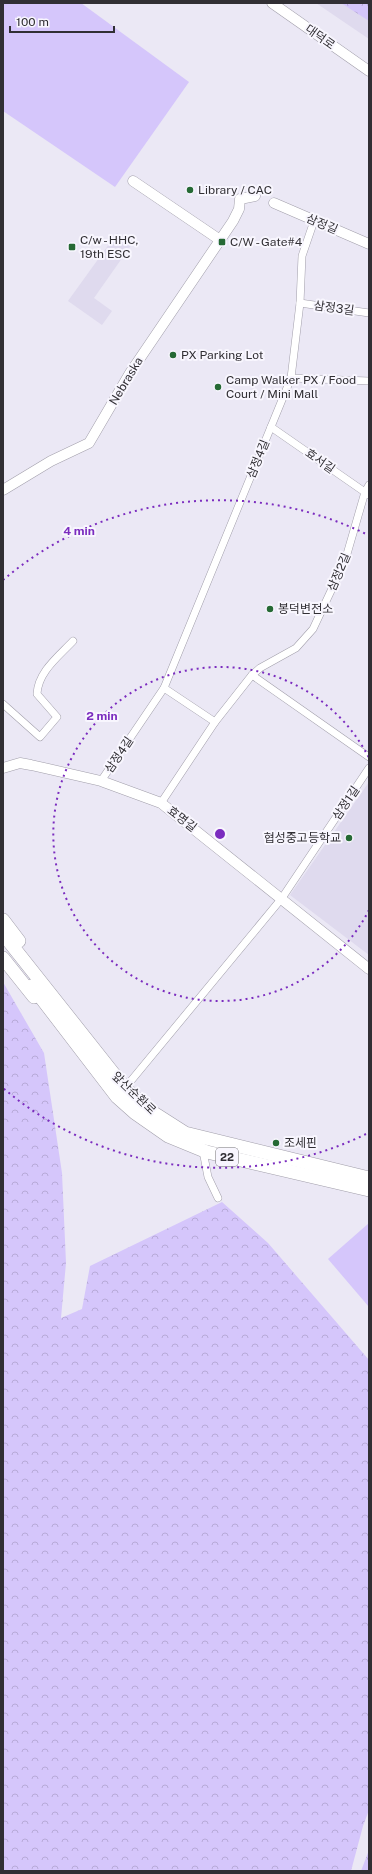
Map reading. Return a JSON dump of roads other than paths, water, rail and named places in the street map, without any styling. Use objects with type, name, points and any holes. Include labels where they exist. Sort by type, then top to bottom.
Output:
[{"type":"highway","points":[[3,920],[89,1031],[110,1079]]},
{"type":"highway","name":"앞산순환로","points":[[3,934],[110,1079],[117,1097],[135,1113],[168,1136],[203,1151],[369,1190]]},
{"type":"highway","name":"앞산순환로","points":[[3,947],[110,1079],[125,1088],[149,1110],[186,1133],[369,1178]]},
{"type":"highway","points":[[3,958],[91,1069],[110,1079]]},
{"type":"street","name":"대덕로","points":[[272,3],[369,71]]},
{"type":"street","points":[[133,181],[220,240]]},
{"type":"street","name":"Nebraska","points":[[3,490],[51,461],[89,443],[130,373],[239,210],[240,199],[255,196]]},
{"type":"street","name":"삼정길","points":[[274,203],[369,244]]},
{"type":"street","name":"삼정4길","points":[[101,781],[164,688],[291,378],[300,303],[302,256],[314,221]]},
{"type":"street","name":"삼정3길","points":[[300,303],[369,313]]},
{"type":"street","points":[[291,378],[369,380]]},
{"type":"street","name":"효서길","points":[[271,427],[367,493]]},
{"type":"street","name":"삼정2길","points":[[161,803],[215,722],[252,675],[260,668],[296,648],[313,629],[345,561],[369,485]]},
{"type":"street","points":[[3,704],[40,737],[57,717],[37,694],[38,687],[45,670],[73,641]]},
{"type":"street","points":[[252,675],[369,758]]},
{"type":"street","points":[[164,688],[215,722]]},
{"type":"street","name":"효명길","points":[[3,768],[20,763],[101,781],[161,803],[282,898],[369,969]]},
{"type":"street","name":"삼정1길","points":[[125,1088],[282,898],[369,768]]},
{"type":"street","points":[[203,1151],[208,1176],[218,1198]]},
{"type":"place","name":"Library / CAC","points":[[190,190]]},
{"type":"place","name":"C/W - Gate#4","points":[[222,242]]},
{"type":"place","name":"C/w - HHC, 19th ESC","points":[[72,247]]},
{"type":"place","name":"PX Parking Lot","points":[[173,355]]},
{"type":"place","name":"Camp Walker PX / Food Court / Mini Mall","points":[[218,387]]},
{"type":"place","name":"봉덕변전소","points":[[270,609]]},
{"type":"place","name":"협성중고등학교","points":[[349,838]]},
{"type":"place","name":"조세핀","points":[[276,1143]]}]
